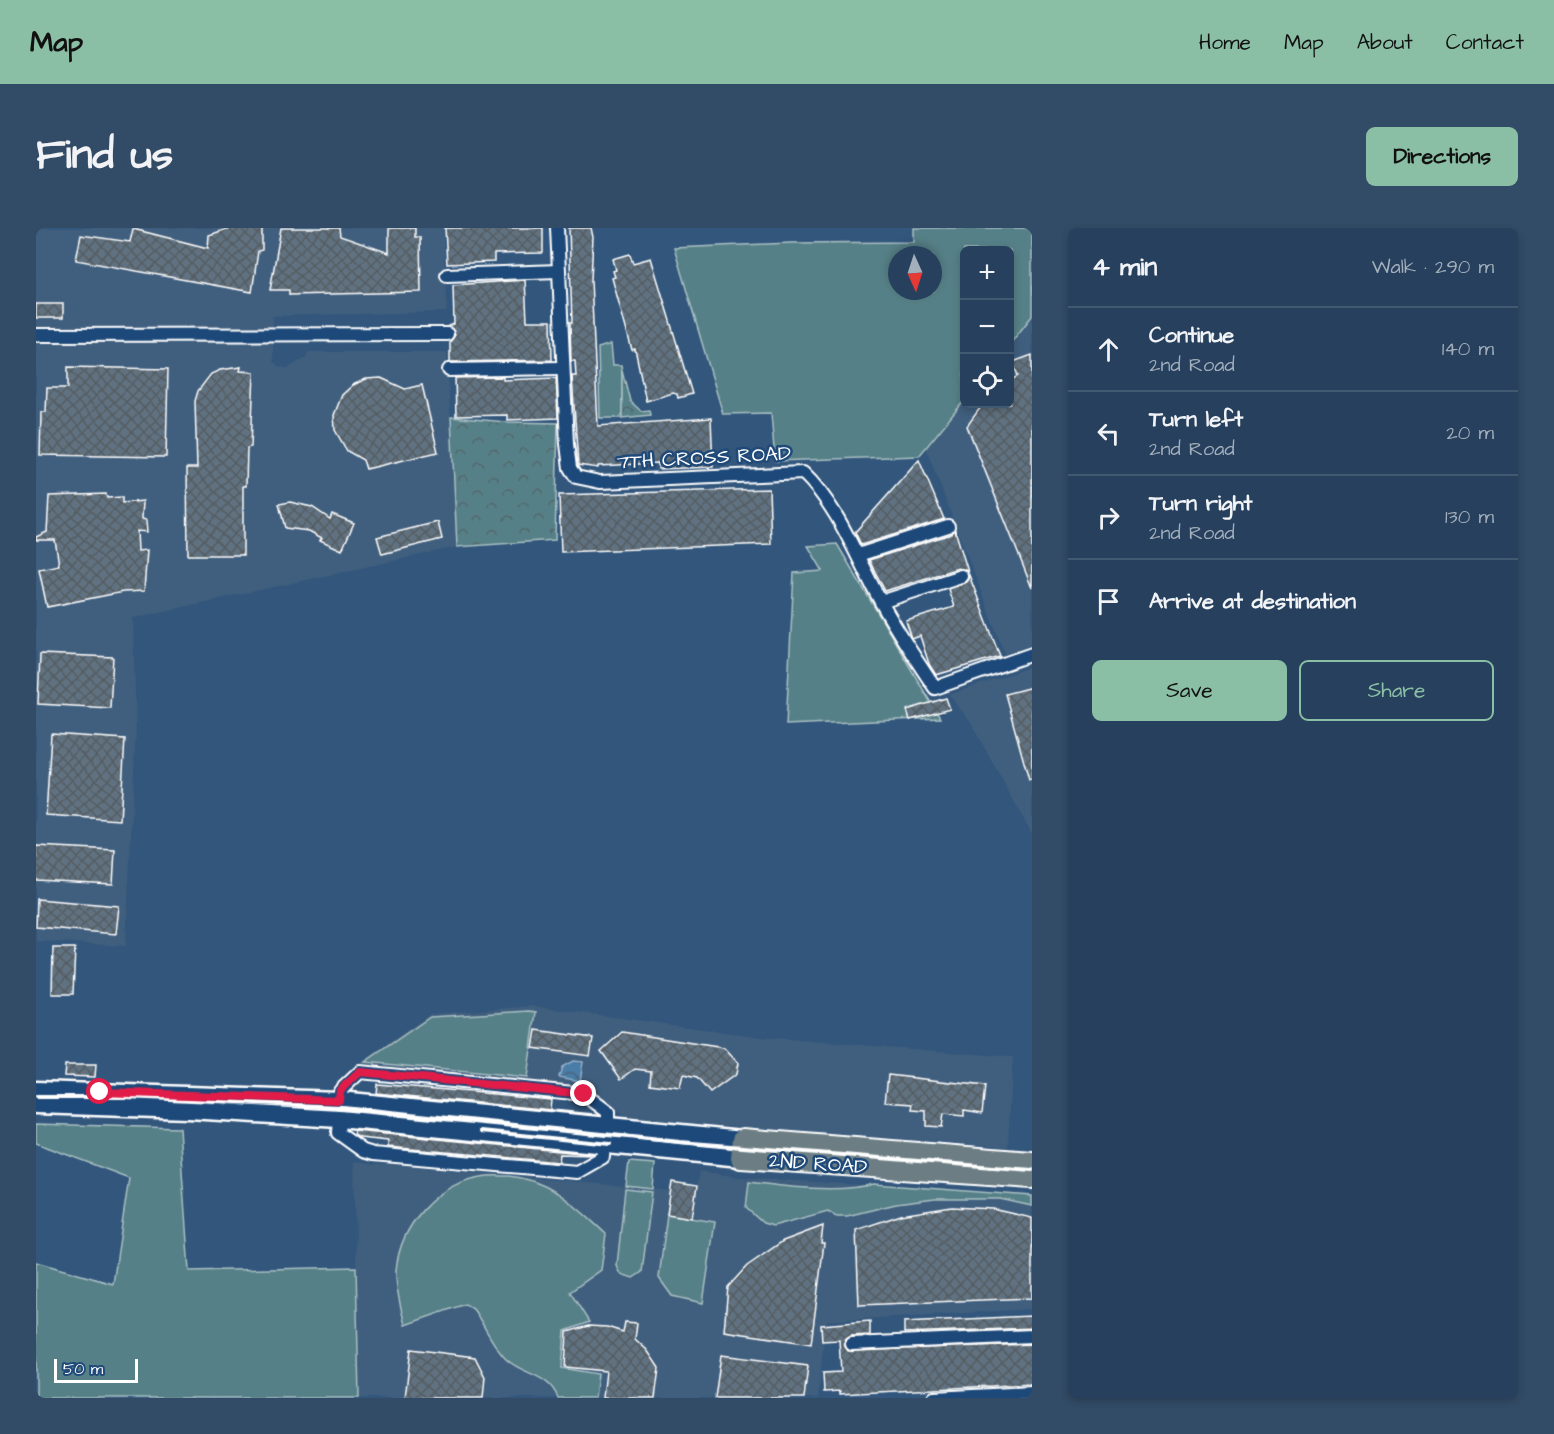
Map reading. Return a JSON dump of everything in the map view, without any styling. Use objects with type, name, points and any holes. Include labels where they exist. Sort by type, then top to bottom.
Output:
[{"type":"main road","name":"2ND ROAD","points":[[36,1090],[339,1100],[608,1127],[742,1149],[1032,1178]]},
{"type":"main road","name":"2ND ROAD","points":[[36,1106],[188,1110],[339,1119],[604,1144],[1032,1162]]},
{"type":"street","name":"7TH CROSS ROAD","points":[[557,228],[562,368],[570,468],[576,477],[600,482],[803,473],[821,494],[858,555],[881,602],[935,688],[1032,654]]},
{"type":"street","points":[[447,274],[559,271]]},
{"type":"street","points":[[36,335],[447,334]]},
{"type":"street","points":[[449,370],[562,368]]},
{"type":"street","points":[[858,555],[948,525]]},
{"type":"street","points":[[881,602],[962,576]]},
{"type":"street","points":[[339,1100],[340,1090],[360,1072],[584,1094],[608,1112],[608,1127]]},
{"type":"street","points":[[339,1119],[338,1132],[363,1151],[373,1154],[577,1172],[603,1157],[604,1144]]},
{"type":"street","points":[[852,1344],[1032,1336]]},
{"type":"street","points":[[934,1398],[1032,1393]]},
{"type":"shaded area","points":[[36,228],[443,228],[447,312],[273,316],[273,361],[279,367],[288,368],[306,357],[308,352],[447,352],[457,547],[133,618],[136,730],[126,946],[36,941]]},
{"type":"shaded area","points":[[1032,316],[1032,645],[1005,654],[926,449],[960,406],[960,408],[1014,408],[1014,339]]},
{"type":"shaded area","points":[[1032,666],[1032,834],[969,720],[949,695]]},
{"type":"shaded area","points":[[532,1006],[762,1037],[1013,1057],[1008,1147],[626,1118],[587,1087],[359,1064],[430,1014]]},
{"type":"shaded area","points":[[354,1161],[373,1165],[391,1164],[671,1191],[692,1217],[699,1171],[739,1177],[1032,1196],[1032,1309],[826,1321],[818,1398],[359,1398]]},
{"type":"green space","points":[[914,228],[1032,228],[1032,316],[1014,339],[1014,246],[960,246],[960,406],[919,456],[775,461],[771,413],[723,414],[674,248],[791,243],[914,242]]},
{"type":"green space","points":[[611,344],[613,365],[621,365],[622,370],[622,418],[600,418],[598,348]]},
{"type":"green space","points":[[622,370],[630,401],[641,411],[649,410],[650,415],[622,418]]},
{"type":"green space","points":[[451,417],[506,422],[558,423],[555,540],[457,547]]},
{"type":"green space","points":[[837,544],[940,718],[786,725],[794,573],[823,571],[808,546]]},
{"type":"green space","points":[[536,1012],[527,1078],[365,1062],[430,1017]]},
{"type":"green space","points":[[36,1124],[179,1128],[189,1271],[356,1267],[359,1398],[36,1398],[36,1262],[113,1284],[129,1178],[36,1143]]},
{"type":"green space","points":[[629,1162],[655,1164],[653,1189],[626,1186]]},
{"type":"green space","points":[[509,1176],[538,1183],[551,1189],[606,1234],[601,1270],[570,1292],[589,1322],[565,1331],[562,1368],[598,1374],[595,1398],[558,1398],[549,1384],[507,1360],[497,1349],[473,1309],[465,1304],[405,1325],[397,1290],[396,1270],[399,1254],[413,1223],[435,1198],[449,1188],[481,1177]]},
{"type":"green space","points":[[749,1182],[829,1189],[874,1184],[1032,1196],[1032,1206],[1000,1199],[935,1199],[896,1204],[847,1216],[836,1216],[828,1211],[773,1226],[763,1223],[746,1208]]},
{"type":"green space","points":[[625,1189],[652,1192],[642,1272],[633,1278],[621,1274],[617,1266]]},
{"type":"green space","points":[[667,1214],[715,1222],[703,1303],[672,1296],[659,1278]]},
{"type":"water","points":[[573,1061],[583,1062],[580,1081],[559,1077],[562,1067]]},
{"type":"building","points":[[230,228],[262,228],[262,250],[258,251],[252,292],[76,260],[81,235],[130,242],[133,229],[208,248],[209,235]]},
{"type":"building","points":[[281,228],[339,228],[340,236],[389,253],[389,228],[415,228],[415,237],[420,237],[421,292],[289,295],[289,290],[270,290]]},
{"type":"building","points":[[445,228],[543,228],[543,253],[494,254],[494,262],[447,264]]},
{"type":"building","points":[[569,228],[591,228],[593,237],[591,280],[598,426],[711,418],[713,467],[658,469],[658,463],[598,466],[598,468],[578,465],[572,376],[576,376],[575,361],[571,361]]},
{"type":"building","points":[[630,254],[633,263],[651,258],[692,394],[678,398],[677,394],[673,393],[646,401],[635,349],[632,350],[612,278],[615,277],[613,271],[616,270],[613,259]]},
{"type":"building","points":[[525,280],[527,321],[551,321],[552,360],[450,362],[450,342],[455,335],[449,326],[454,324],[453,285]]},
{"type":"building","points":[[36,304],[63,304],[63,318],[36,318]]},
{"type":"building","points":[[1032,355],[1032,588],[967,426],[980,408],[1014,408],[1014,378],[1018,376],[1014,362]]},
{"type":"building","points":[[68,367],[168,369],[166,457],[40,455],[41,412],[46,412],[47,388],[68,388]]},
{"type":"building","points":[[241,367],[240,371],[254,372],[251,447],[247,448],[246,486],[243,486],[243,555],[188,555],[187,468],[197,468],[195,401],[198,391],[211,374],[220,370]]},
{"type":"building","points":[[503,377],[503,380],[556,378],[558,418],[507,420],[507,415],[456,416],[455,378]]},
{"type":"building","points":[[381,378],[405,389],[422,385],[438,452],[366,469],[363,460],[347,451],[335,430],[334,415],[342,395],[353,385],[366,379]]},
{"type":"building","points":[[919,460],[944,519],[861,545],[855,532]]},
{"type":"building","points":[[769,489],[771,544],[561,552],[559,495]]},
{"type":"building","points":[[106,494],[107,498],[122,497],[122,503],[143,501],[142,519],[146,520],[147,532],[137,531],[138,551],[147,550],[144,591],[123,592],[47,607],[39,569],[59,565],[55,540],[36,540],[36,537],[47,532],[49,496]]},
{"type":"building","points":[[290,502],[312,507],[330,519],[332,514],[354,523],[342,550],[320,540],[322,538],[309,531],[285,528],[279,504]]},
{"type":"building","points":[[438,522],[442,539],[382,554],[377,537]]},
{"type":"building","points":[[955,530],[968,572],[958,568],[885,591],[869,560],[951,534]]},
{"type":"building","points":[[969,575],[1000,656],[936,675],[929,664],[920,636],[912,639],[906,621],[954,607],[948,589],[967,582]]},
{"type":"building","points":[[40,654],[113,657],[110,708],[38,704]]},
{"type":"building","points":[[1032,687],[1032,779],[1029,780],[1005,694]]},
{"type":"building","points":[[946,698],[950,709],[910,720],[907,710]]},
{"type":"building","points":[[51,734],[125,739],[120,820],[46,815]]},
{"type":"building","points":[[36,846],[115,850],[113,884],[36,880]]},
{"type":"building","points":[[37,899],[119,906],[116,934],[36,927]]},
{"type":"building","points":[[53,948],[75,948],[73,994],[52,994]]},
{"type":"building","points":[[536,1030],[593,1038],[590,1056],[533,1048]]},
{"type":"building","points":[[622,1032],[724,1048],[738,1063],[736,1074],[710,1093],[697,1078],[683,1075],[680,1088],[650,1084],[651,1071],[635,1069],[621,1079],[601,1051]]},
{"type":"building","points":[[65,1065],[96,1065],[95,1077],[64,1076]]},
{"type":"building","points":[[888,1075],[985,1086],[982,1113],[964,1110],[964,1116],[943,1114],[941,1127],[926,1126],[926,1111],[912,1110],[913,1104],[885,1102]]},
{"type":"building","points":[[377,1084],[551,1099],[550,1110],[376,1093]]},
{"type":"building","points":[[355,1131],[590,1155],[560,1154],[559,1162],[388,1147],[388,1141],[360,1138],[354,1135]]},
{"type":"building","points":[[672,1182],[697,1186],[692,1218],[667,1214]]},
{"type":"building","points":[[952,1207],[993,1209],[1032,1218],[1032,1298],[859,1305],[856,1230],[901,1215]]},
{"type":"building","points":[[823,1226],[821,1243],[824,1243],[811,1344],[724,1331],[728,1287],[747,1266],[783,1241]]},
{"type":"building","points":[[1032,1316],[1032,1328],[904,1333],[904,1322]]},
{"type":"building","points":[[870,1321],[870,1335],[851,1336],[845,1340],[844,1345],[848,1351],[1032,1344],[1032,1384],[840,1394],[840,1391],[824,1392],[823,1373],[841,1372],[839,1340],[822,1341],[821,1325]]},
{"type":"building","points":[[625,1322],[637,1323],[635,1339],[647,1350],[659,1368],[655,1398],[603,1398],[606,1371],[565,1367],[567,1332],[588,1326],[607,1327],[623,1332]]},
{"type":"building","points":[[411,1349],[475,1357],[485,1377],[483,1398],[405,1398]]},
{"type":"building","points":[[721,1355],[808,1366],[804,1398],[715,1398]]},
{"type":"railway","points":[[36,1097],[126,1097],[342,1107],[680,1142],[1032,1170]]},
{"type":"railway","points":[[482,1131],[610,1144]]},
{"type":"route","points":[[100,1092],[339,1100],[340,1090],[360,1072],[584,1094]]}]
